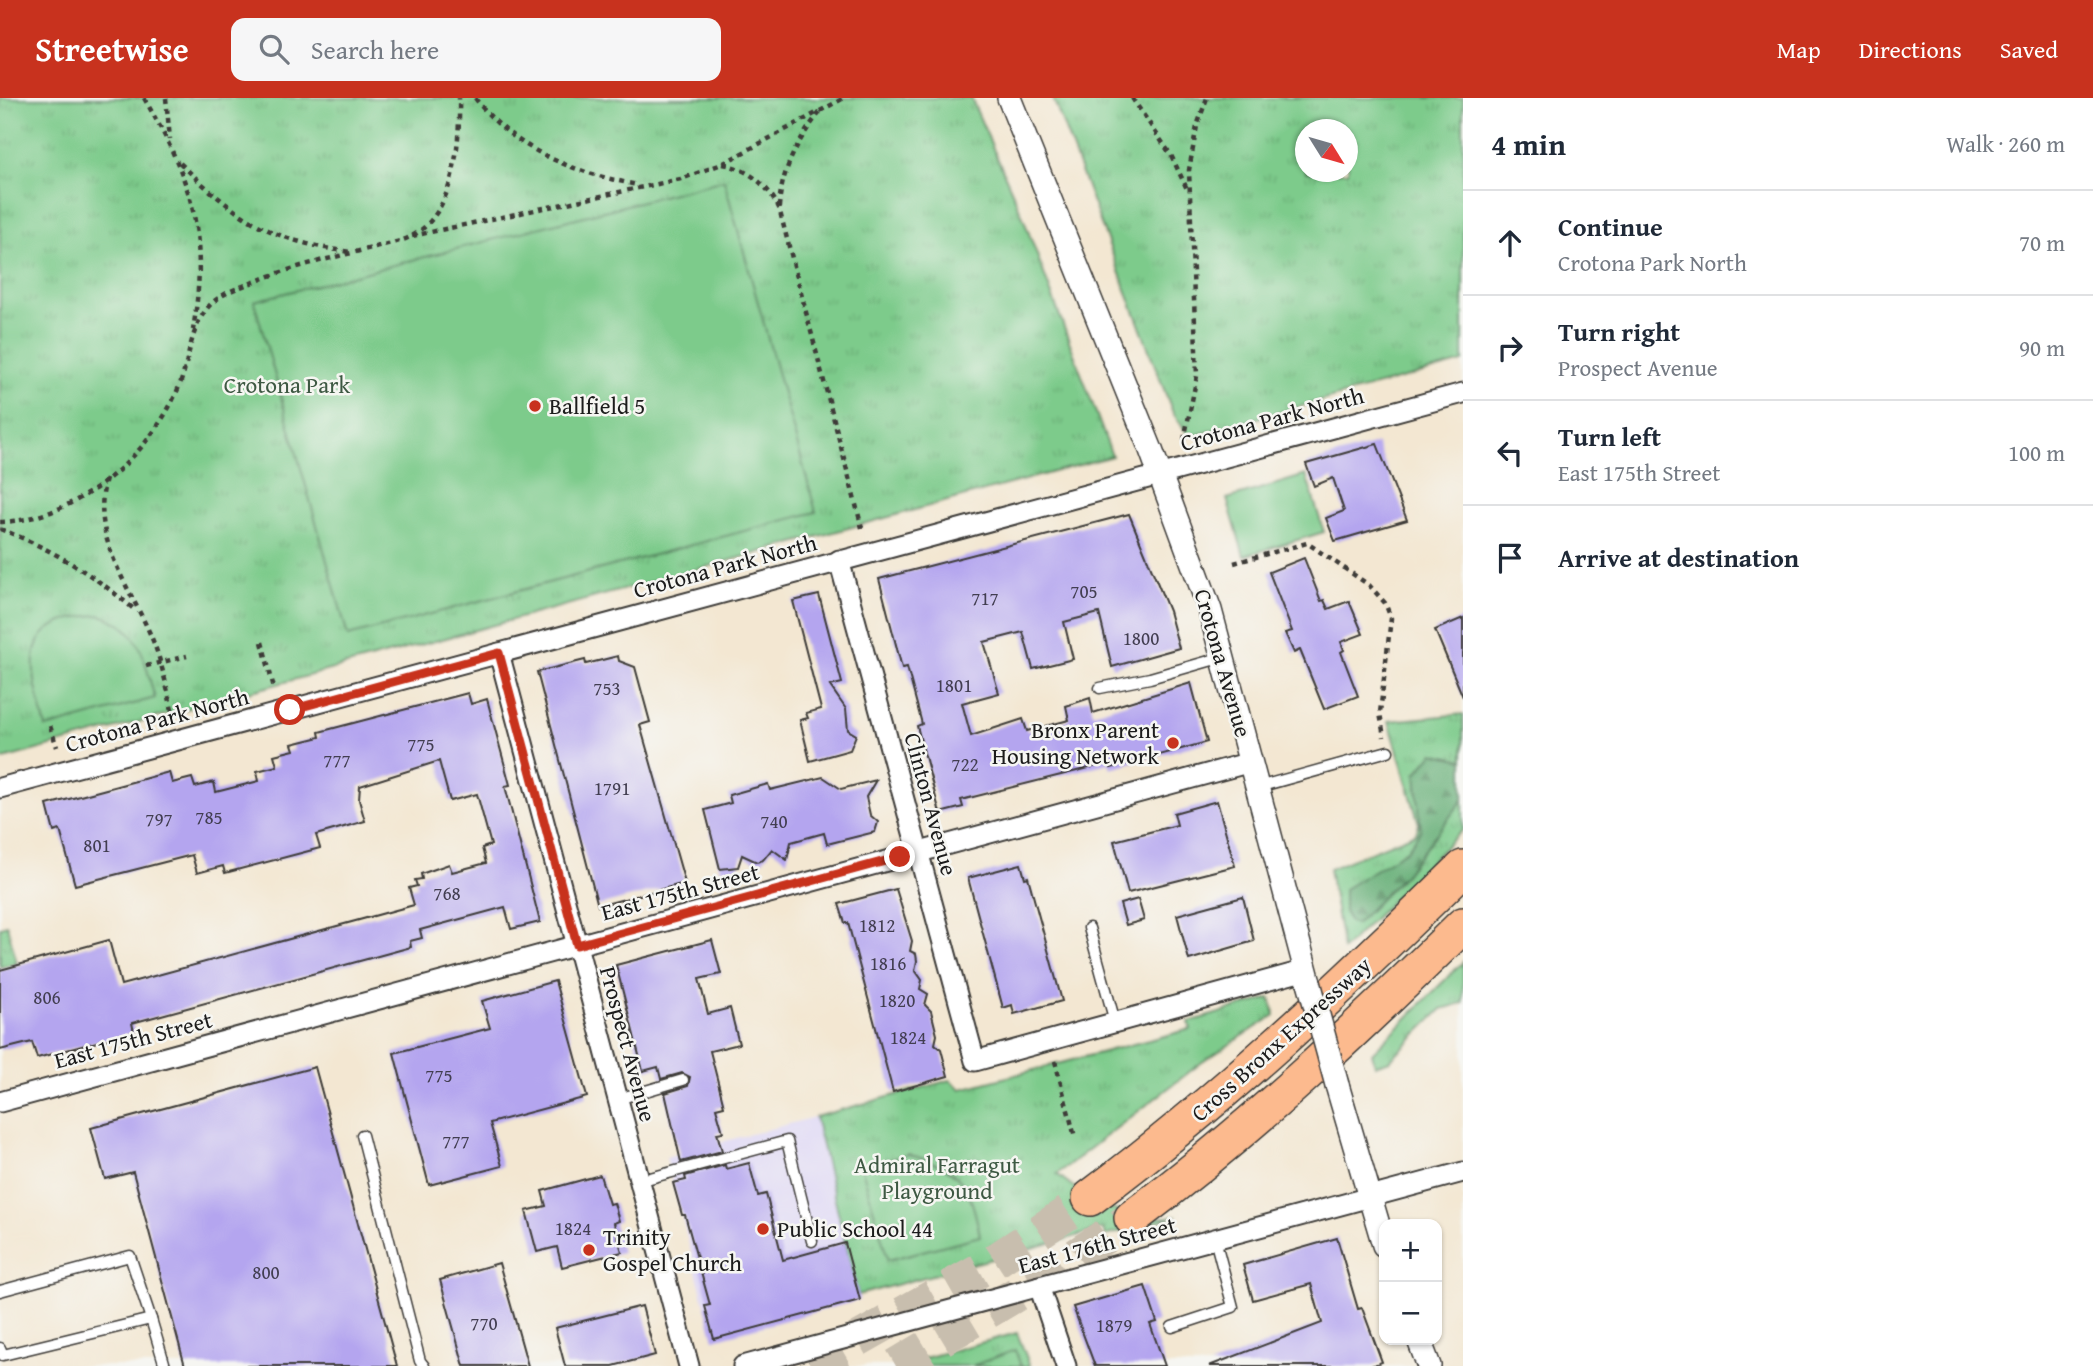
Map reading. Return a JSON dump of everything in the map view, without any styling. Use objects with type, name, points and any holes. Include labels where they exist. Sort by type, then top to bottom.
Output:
[{"type":"highway","name":"Cross Bronx Expressway","points":[[1090,1198],[1188,1123],[1279,1045],[1463,868]]},
{"type":"highway","name":"Cross Bronx Expressway","points":[[1132,1218],[1219,1150],[1313,1070],[1463,925]]},
{"type":"street","name":"Crotona Avenue","points":[[1009,98],[1160,474],[1206,599],[1337,1085],[1379,1230]]},
{"type":"street","name":"Crotona Park North","points":[[0,788],[1463,393]]},
{"type":"street","name":"Clinton Avenue","points":[[839,560],[975,1061],[1115,1023]]},
{"type":"street","name":"Prospect Avenue","points":[[499,653],[689,1366]]},
{"type":"street","name":"East 175th Street","points":[[0,1102],[1251,762]]},
{"type":"street","points":[[1115,1023],[1308,976]]},
{"type":"street","name":"East 176th Street","points":[[743,1366],[1463,1172]]},
{"type":"street","points":[[1039,1286],[1066,1366]]},
{"type":"street","points":[[1421,1345],[1429,1366]]},
{"type":"lane","points":[[1100,688],[1150,678],[1223,657]]},
{"type":"lane","points":[[1258,787],[1388,751]]},
{"type":"lane","points":[[1089,928],[1115,1023]]},
{"type":"lane","points":[[618,1099],[683,1080]]},
{"type":"lane","points":[[362,1135],[420,1361],[424,1366]]},
{"type":"lane","points":[[639,1181],[787,1141],[813,1241]]},
{"type":"lane","points":[[1172,1326],[1233,1307],[1215,1239]]},
{"type":"lane","points":[[0,1291],[130,1256],[165,1366]]},
{"type":"lane","points":[[0,1348],[2,1355],[151,1319]]},
{"type":"path","points":[[0,522],[57,512],[106,478],[143,444],[167,412],[186,367],[200,290],[200,250],[194,210],[170,143],[144,98]]},
{"type":"path","points":[[166,98],[170,143]]},
{"type":"path","points":[[412,237],[437,210],[450,184],[460,137],[459,98]]},
{"type":"path","points":[[475,98],[502,128],[539,153],[564,166],[642,186]]},
{"type":"path","points":[[191,339],[211,303],[243,286],[412,237],[681,179],[722,164],[844,98]]},
{"type":"path","points":[[1132,98],[1171,155],[1189,193]]},
{"type":"path","points":[[1184,440],[1197,376],[1189,170],[1195,137],[1207,98]]},
{"type":"path","points":[[779,208],[784,176],[800,142],[822,110]]},
{"type":"path","points":[[178,161],[238,215],[263,229],[289,241],[354,253]]},
{"type":"path","points":[[722,164],[735,167],[757,180],[766,188],[779,208],[862,528]]},
{"type":"path","points":[[106,478],[101,498],[104,533],[160,663],[173,715]]},
{"type":"path","points":[[0,529],[39,545],[97,578],[139,614]]},
{"type":"path","points":[[1234,563],[1307,543],[1369,585],[1385,603],[1391,618],[1380,713],[1388,751]]},
{"type":"path","points":[[262,642],[274,688]]},
{"type":"path","points":[[145,667],[187,656]]},
{"type":"path","points":[[50,726],[57,747]]},
{"type":"path","points":[[1055,1061],[1075,1137]]},
{"type":"shaded area","name":"Public School 44","points":[[815,1117],[860,1300],[714,1339],[666,1157]]},
{"type":"green space","name":"Crotona Park","points":[[0,98],[971,98],[1021,212],[1112,456],[0,760]]},
{"type":"green space","points":[[1053,98],[1463,98],[1463,362],[1196,435],[1187,433],[1173,413]]},
{"type":"green space","name":"Ballfield 5","points":[[724,180],[816,512],[348,636],[254,301]]},
{"type":"green space","points":[[1306,475],[1324,532],[1244,556],[1227,499]]},
{"type":"green space","points":[[100,615],[125,628],[133,637],[144,658],[155,698],[46,728],[34,666],[35,650],[41,637],[53,626],[73,619]]},
{"type":"green space","points":[[1463,714],[1463,829],[1343,950],[1329,869],[1416,833],[1419,824],[1389,721]]},
{"type":"green space","points":[[1433,753],[1463,760],[1463,800],[1404,875],[1356,924],[1350,922],[1344,912],[1344,889],[1407,850],[1421,830],[1416,774]]},
{"type":"green space","points":[[7,925],[17,963],[0,967],[0,927]]},
{"type":"green space","points":[[1463,962],[1463,1003],[1442,1009],[1390,1060],[1375,1065],[1372,1053]]},
{"type":"green space","name":"Admiral Farragut Playground","points":[[1270,998],[1275,1015],[1201,1063],[1057,1174],[1098,1203],[1126,1214],[1177,1216],[1105,1236],[1103,1229],[858,1295],[815,1117],[950,1080],[961,1089],[1191,1029],[1189,1022]]},
{"type":"green space","points":[[908,1154],[940,1166],[960,1181],[972,1203],[980,1236],[888,1260],[862,1169]]},
{"type":"green space","points":[[1017,1333],[1030,1366],[895,1366]]},
{"type":"green space","points":[[1015,1350],[1021,1366],[972,1366]]},
{"type":"building","points":[[1377,444],[1407,520],[1335,541],[1326,518],[1344,511],[1333,478],[1314,486],[1306,464]]},
{"type":"building","points":[[1129,514],[1169,611],[1179,648],[1112,667],[1099,613],[1064,622],[1073,659],[1033,669],[1023,632],[984,642],[999,693],[962,703],[971,736],[1023,719],[1027,731],[1069,720],[1066,706],[1090,698],[1093,713],[1191,683],[1207,742],[1111,768],[1109,763],[961,800],[963,807],[940,813],[917,726],[922,724],[907,667],[902,668],[879,579]]},
{"type":"building","points":[[1304,558],[1321,601],[1324,600],[1328,609],[1349,601],[1363,634],[1341,642],[1344,650],[1341,652],[1358,696],[1324,709],[1300,650],[1294,653],[1285,633],[1292,631],[1269,572]]},
{"type":"building","points":[[819,595],[842,683],[830,686],[846,709],[848,730],[856,735],[850,750],[810,761],[800,720],[808,718],[806,713],[821,709],[793,601]]},
{"type":"building","points":[[1463,618],[1463,697],[1435,630]]},
{"type":"building","points":[[618,656],[619,661],[635,667],[650,722],[640,725],[685,883],[598,906],[537,672],[585,660],[586,664]]},
{"type":"building","points":[[468,693],[471,704],[487,699],[510,785],[505,786],[540,922],[511,929],[505,907],[420,930],[422,938],[410,941],[411,947],[132,1023],[134,1032],[37,1058],[32,1042],[0,1050],[0,970],[109,940],[121,985],[414,905],[409,888],[417,886],[415,880],[422,879],[421,874],[449,864],[452,872],[486,863],[482,848],[491,845],[477,794],[450,801],[439,761],[360,786],[359,800],[365,821],[316,835],[320,848],[225,873],[223,866],[197,873],[192,855],[75,885],[60,830],[54,832],[47,805],[169,772],[172,783],[192,778],[195,787],[214,782],[216,792],[259,781],[257,771],[277,766],[274,755],[294,750],[292,744],[320,737],[319,732]]},
{"type":"building","points":[[823,777],[841,789],[876,780],[866,797],[870,815],[878,822],[875,832],[827,844],[824,833],[791,842],[787,860],[772,849],[763,860],[757,862],[742,855],[738,867],[720,869],[705,810],[731,803],[729,795],[768,784],[770,790]]},
{"type":"building","points":[[1217,801],[1235,866],[1128,893],[1114,841],[1177,825],[1174,813]]},
{"type":"building","points":[[1021,864],[1025,878],[1028,877],[1062,1001],[1014,1014],[1012,1005],[1003,1008],[968,878]]},
{"type":"building","points":[[896,889],[912,941],[910,951],[916,954],[915,970],[922,980],[920,989],[928,994],[925,1005],[931,1011],[937,1035],[935,1044],[941,1049],[948,1076],[893,1092],[848,923],[845,923],[839,904]]},
{"type":"building","points":[[1243,897],[1254,941],[1189,960],[1177,915]]},
{"type":"building","points":[[1138,899],[1144,920],[1126,925],[1120,904]]},
{"type":"building","points":[[712,940],[721,974],[699,979],[708,1014],[730,1008],[739,1044],[710,1051],[724,1106],[716,1108],[723,1132],[717,1133],[722,1151],[681,1162],[665,1093],[688,1086],[690,1077],[682,1073],[661,1079],[658,1067],[643,1071],[616,965]]},
{"type":"building","points":[[555,981],[587,1097],[490,1123],[502,1166],[429,1185],[394,1053],[490,1028],[482,1001]]},
{"type":"building","points":[[315,1067],[397,1366],[185,1366],[133,1172],[105,1179],[91,1128]]},
{"type":"building","name":"Public School 44","points":[[749,1163],[758,1196],[766,1194],[783,1260],[845,1243],[860,1300],[714,1339],[705,1306],[710,1305],[685,1215],[682,1215],[673,1183],[686,1180],[685,1176],[725,1165],[726,1169]]},
{"type":"building","points":[[600,1175],[609,1204],[614,1203],[619,1221],[614,1223],[622,1252],[562,1267],[557,1247],[537,1252],[526,1211],[546,1206],[542,1191]]},
{"type":"building","points":[[1337,1238],[1358,1309],[1362,1308],[1382,1362],[1371,1366],[1209,1366],[1322,1323],[1311,1284],[1253,1300],[1243,1265]]},
{"type":"building","points":[[499,1263],[528,1366],[464,1366],[440,1280]]},
{"type":"building","points":[[1145,1286],[1157,1322],[1150,1324],[1165,1366],[1095,1366],[1073,1307]]},
{"type":"building","points":[[642,1306],[655,1355],[613,1366],[565,1366],[555,1328]]},
{"type":"tunnel","points":[[811,1366],[989,1265],[1090,1198]]},
{"type":"tunnel","points":[[896,1366],[1040,1280],[1132,1218]]},
{"type":"place","name":"Ballfield 5","points":[[535,406]]},
{"type":"place","name":"Bronx Parent Housing Network","points":[[1173,743]]},
{"type":"place","name":"Public School 44","points":[[763,1229]]},
{"type":"place","name":"Trinity Gospel Church","points":[[589,1250]]},
{"type":"route","points":[[290,710],[499,653],[577,945],[900,857]]}]
